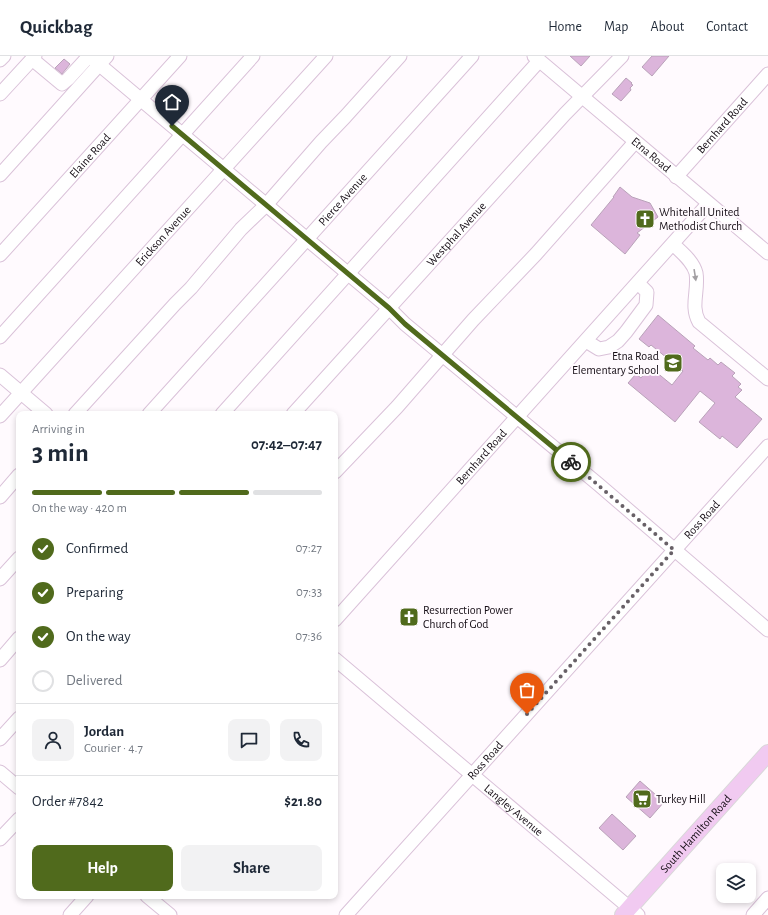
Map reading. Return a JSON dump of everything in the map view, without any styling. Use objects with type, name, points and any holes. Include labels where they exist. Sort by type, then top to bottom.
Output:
[{"type":"main road","name":"South Hamilton Road","points":[[630,913],[768,753]]},
{"type":"street","points":[[0,60],[4,56]]},
{"type":"street","points":[[0,94],[33,57],[62,84],[68,80],[89,56],[103,60],[141,100],[389,308],[442,355],[609,494],[768,630]]},
{"type":"street","name":"Elaine Road","points":[[0,255],[180,56]]},
{"type":"street","points":[[0,337],[253,56]]},
{"type":"street","name":"Erickson Avenue","points":[[0,416],[326,56]]},
{"type":"street","points":[[78,411],[191,288],[241,229],[266,205],[321,142],[400,56]]},
{"type":"street","name":"Pierce Avenue","points":[[151,411],[472,56]]},
{"type":"street","name":"Westphal Avenue","points":[[296,411],[582,97],[622,56]]},
{"type":"street","points":[[225,411],[348,274],[536,58]]},
{"type":"street","name":"Etna Road","points":[[536,58],[708,204],[766,249]]},
{"type":"street","points":[[0,175],[103,60]]},
{"type":"street","name":"Bernhard Road","points":[[676,177],[768,74]]},
{"type":"street","points":[[338,469],[397,407],[442,355],[536,254],[635,142]]},
{"type":"street","name":"Bernhard Road","points":[[338,617],[708,204]]},
{"type":"street","points":[[673,244],[691,262],[696,273],[694,309],[699,322],[768,379]]},
{"type":"street","points":[[586,341],[599,349],[609,347],[626,332],[646,305],[647,292],[638,283]]},
{"type":"street","points":[[0,375],[43,411]]},
{"type":"street","name":"Ross Road","points":[[346,915],[768,446]]},
{"type":"street","points":[[0,497],[16,478]]},
{"type":"street","points":[[0,579],[16,561]]},
{"type":"street","points":[[0,660],[16,641]]},
{"type":"street","name":"Langley Avenue","points":[[338,662],[472,775],[630,913]]},
{"type":"street","points":[[0,739],[16,721]]},
{"type":"street","points":[[0,772],[16,785]]},
{"type":"street","points":[[0,839],[16,822]]},
{"type":"street","points":[[70,915],[84,899]]},
{"type":"street","points":[[151,899],[170,915]]},
{"type":"street","points":[[753,915],[767,902]]},
{"type":"building","points":[[570,56],[590,56],[581,66]]},
{"type":"building","points":[[652,56],[669,56],[652,76],[642,67]]},
{"type":"building","points":[[64,59],[70,64],[62,74],[55,68]]},
{"type":"building","points":[[626,78],[633,85],[630,88],[631,90],[621,101],[612,94]]},
{"type":"building","points":[[620,187],[632,197],[650,203],[658,217],[637,233],[640,235],[625,254],[591,225],[614,197]]},
{"type":"building","points":[[658,315],[695,346],[693,348],[708,360],[710,358],[718,365],[721,362],[735,373],[732,376],[741,384],[738,387],[742,390],[735,397],[762,419],[737,448],[722,436],[720,439],[699,422],[715,403],[700,391],[675,422],[628,383],[636,374],[641,378],[650,367],[672,385],[683,371],[651,345],[649,347],[639,339]]},
{"type":"building","points":[[640,781],[664,802],[650,818],[626,797]]},
{"type":"building","points":[[612,814],[636,836],[623,850],[599,828]]},
{"type":"way so far","points":[[527,714],[674,550],[571,462]]},
{"type":"place","name":"Whitehall United Methodist Church","points":[[645,219]]},
{"type":"place","name":"Etna Road Elementary School","points":[[673,363]]},
{"type":"place","name":"Resurrection Power Church of God","points":[[409,617]]},
{"type":"place","name":"Turkey Hill","points":[[642,799]]},
{"type":"route","points":[[172,126],[389,308],[405,324],[571,462]]}]
